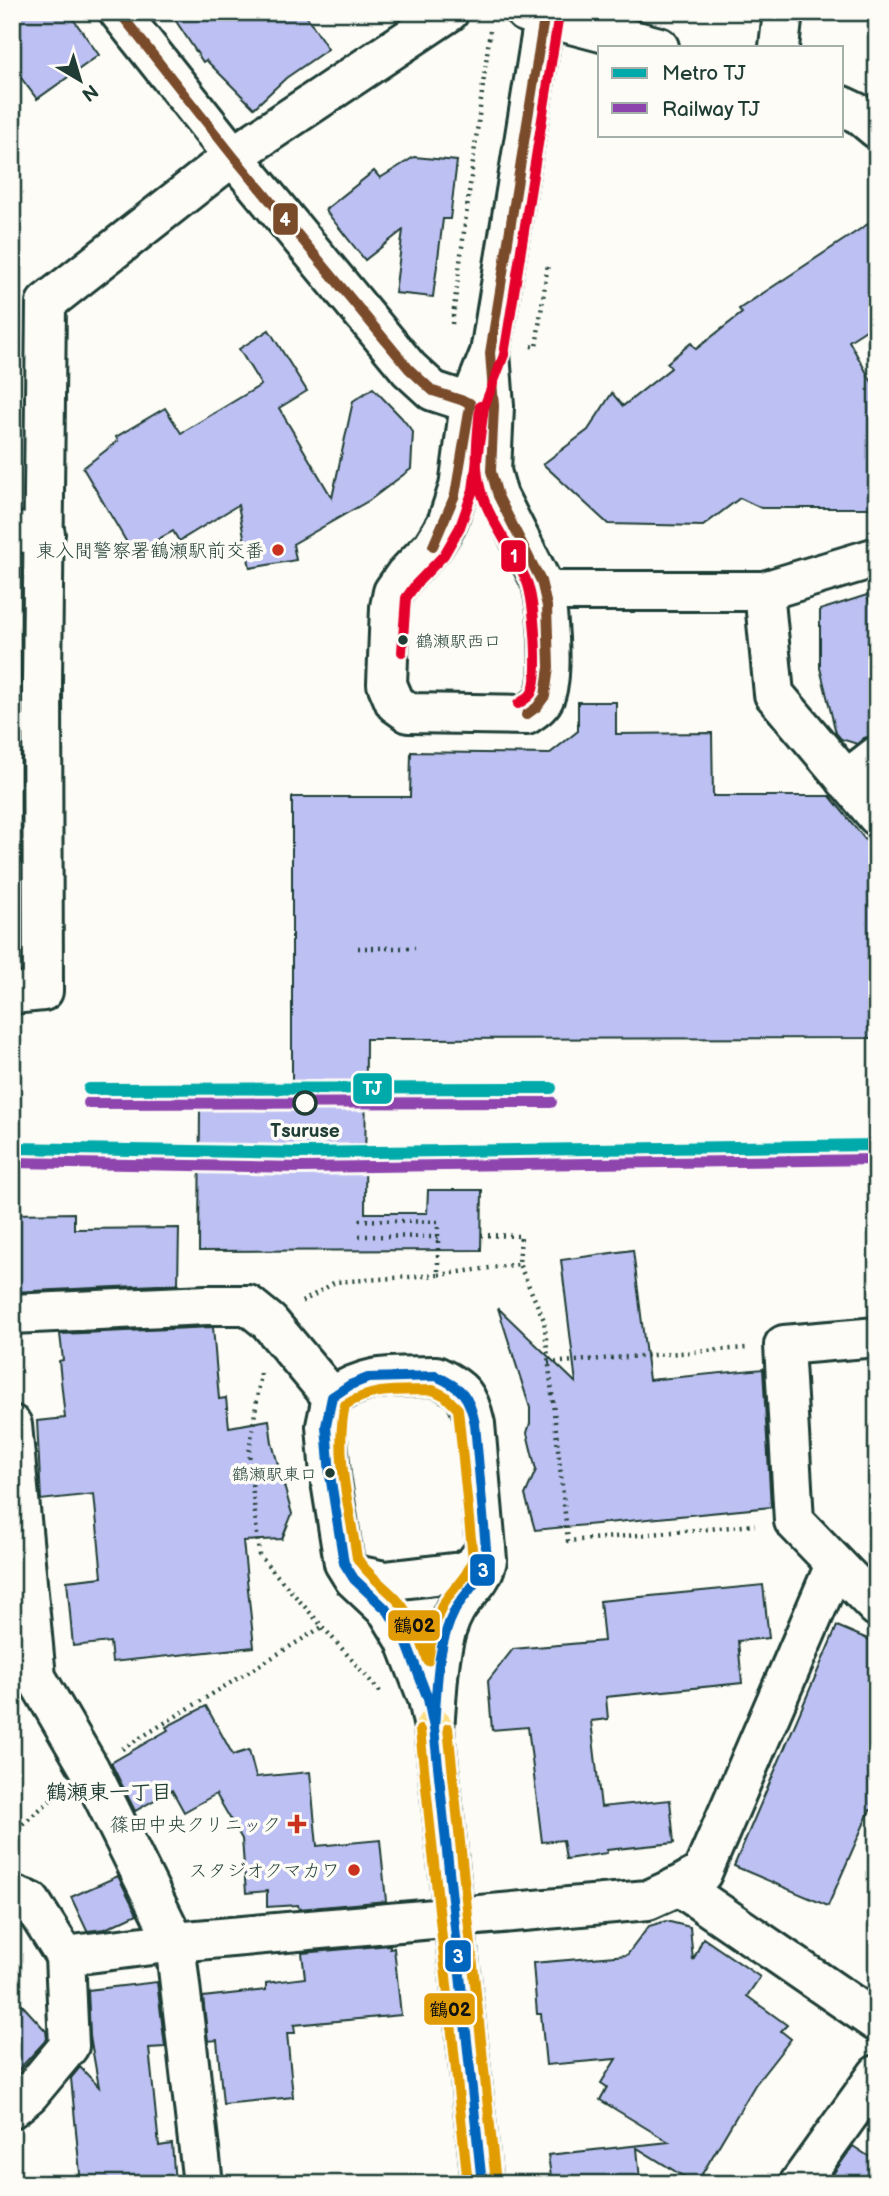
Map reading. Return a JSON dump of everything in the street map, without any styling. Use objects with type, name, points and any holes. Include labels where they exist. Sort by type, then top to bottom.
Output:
[{"type":"main road","points":[[434,1728],[482,2184]]},
{"type":"street","points":[[119,12],[233,156],[409,369],[433,391],[470,403]]},
{"type":"street","points":[[12,994],[43,991],[28,719],[28,533],[46,303],[233,156],[449,12]]},
{"type":"street","points":[[779,46],[783,12]]},
{"type":"street","points":[[490,353],[470,403],[458,487],[447,523],[433,546],[393,592],[387,684],[395,703],[409,713],[526,715],[537,708],[545,696],[549,667],[544,591],[498,496],[491,471],[494,406],[490,353],[538,14],[655,46]]},
{"type":"street","points":[[844,107],[859,114],[877,129]]},
{"type":"street","points":[[433,546],[488,522],[504,527],[517,536]]},
{"type":"street","points":[[544,591],[764,591],[877,558]]},
{"type":"street","points":[[764,591],[774,694],[877,816]]},
{"type":"street","points":[[846,780],[877,756]]},
{"type":"street","points":[[12,1314],[248,1305],[269,1322],[332,1397]]},
{"type":"street","points":[[877,1337],[784,1345],[794,1521],[877,1607]]},
{"type":"street","points":[[436,1376],[453,1384],[465,1394],[471,1404],[475,1424],[487,1560],[484,1575],[455,1611],[445,1639],[434,1728],[428,1699],[405,1639],[388,1611],[351,1574],[344,1563],[330,1475],[326,1426],[332,1397],[350,1385],[368,1378],[436,1376]]},
{"type":"street","points":[[12,1425],[36,1677],[89,1768],[175,1942],[203,2184]]},
{"type":"street","points":[[351,1574],[385,1581],[461,1572],[473,1566],[486,1549]]},
{"type":"street","points":[[65,1956],[175,1942],[648,1900],[679,1886],[702,1872],[835,1565]]},
{"type":"street","points":[[679,1886],[877,2022]]},
{"type":"street","points":[[12,1895],[31,1902],[65,1956],[69,2046],[29,2094],[12,2109]]},
{"type":"street","points":[[799,2184],[877,2075]]},
{"type":"path","points":[[451,335],[489,34]]},
{"type":"path","points":[[358,948],[415,948]]},
{"type":"path","points":[[359,1220],[438,1222],[438,1275],[519,1264]]},
{"type":"path","points":[[481,1235],[521,1236],[519,1264],[544,1320],[568,1541],[794,1521]]},
{"type":"path","points":[[359,1236],[438,1237]]},
{"type":"path","points":[[548,1363],[759,1347]]},
{"type":"path","points":[[12,1833],[89,1768],[322,1627]]},
{"type":"building","points":[[12,12],[68,12],[99,55],[37,99],[12,66]]},
{"type":"building","points":[[170,12],[304,12],[328,49],[286,78],[254,108],[206,60],[203,62]]},
{"type":"building","points":[[414,157],[457,161],[450,219],[443,219],[433,297],[395,293],[403,230],[365,260],[325,210],[374,171],[380,178]]},
{"type":"building","points":[[877,218],[877,323],[849,341],[877,391],[877,508],[761,508],[740,498],[703,526],[608,524],[543,464],[588,430],[612,393],[623,406],[671,368],[667,363],[691,343],[696,349],[742,313],[739,309]]},
{"type":"building","points":[[269,330],[307,391],[279,408],[332,498],[353,401],[373,388],[413,432],[411,469],[370,500],[293,544],[296,560],[250,568],[238,505],[179,541],[173,531],[133,553],[83,468],[118,441],[116,437],[165,408],[181,433],[261,385],[239,349]]},
{"type":"building","points":[[867,595],[877,620],[877,735],[864,738],[857,744],[841,739],[836,733],[820,668],[820,610]]},
{"type":"building","points":[[578,702],[616,702],[616,734],[712,733],[713,796],[830,796],[877,854],[877,1038],[366,1039],[365,1213],[427,1213],[428,1190],[482,1190],[481,1250],[199,1251],[200,1101],[292,1101],[292,797],[410,797],[411,752],[549,754],[578,731]]},
{"type":"building","points":[[74,1213],[74,1229],[179,1228],[178,1284],[12,1292],[12,1214]]},
{"type":"building","points":[[633,1250],[649,1380],[763,1369],[771,1507],[535,1530],[525,1495],[536,1470],[527,1433],[530,1408],[498,1308],[576,1383],[561,1260]]},
{"type":"building","points":[[213,1327],[219,1399],[226,1398],[229,1427],[269,1420],[272,1443],[292,1514],[282,1539],[243,1541],[254,1647],[112,1662],[110,1642],[73,1646],[67,1581],[102,1577],[94,1494],[41,1500],[37,1421],[65,1418],[59,1361],[63,1360],[60,1334]]},
{"type":"building","points":[[763,1585],[769,1638],[738,1641],[742,1683],[606,1697],[608,1719],[591,1721],[601,1807],[670,1800],[674,1843],[607,1850],[607,1853],[566,1859],[563,1840],[542,1842],[528,1727],[492,1730],[488,1681],[513,1649],[604,1641],[600,1601]]},
{"type":"building","points":[[837,1626],[877,1643],[877,1813],[870,1810],[828,1906],[734,1866]]},
{"type":"building","points":[[206,1706],[233,1755],[249,1750],[256,1777],[310,1772],[317,1846],[380,1840],[386,1901],[299,1909],[298,1905],[267,1907],[267,1891],[246,1893],[242,1839],[216,1794],[184,1812],[172,1790],[135,1811],[111,1763],[168,1730],[166,1727]]},
{"type":"building","points":[[118,1876],[137,1914],[105,1929],[87,1931],[71,1897]]},
{"type":"building","points":[[666,1921],[690,1927],[693,1961],[703,1938],[760,1977],[747,1996],[787,2025],[781,2031],[791,2039],[755,2085],[696,2184],[637,2148],[640,2180],[603,2184],[552,2184],[548,2155],[669,2142],[600,2100],[607,2087],[601,2083],[616,2059],[546,2065],[541,2014],[537,2014],[533,1963],[627,1955],[649,1926]]},
{"type":"building","points":[[390,1945],[390,1949],[394,1948],[401,2015],[294,2025],[295,2033],[287,2033],[293,2097],[223,2104],[217,2040],[208,2041],[203,1997],[266,1990],[266,1983],[305,1978],[302,1953]]},
{"type":"building","points":[[157,1982],[165,2047],[149,2048],[159,2146],[172,2144],[175,2184],[81,2184],[71,2078],[80,2067],[99,2087],[90,2036],[88,1990]]},
{"type":"building","points":[[12,1994],[46,2031],[47,2039],[12,2077]]},
{"type":"building","points":[[853,2146],[877,2162],[877,2184],[826,2184]]},
{"type":"metro line","name":"TJ","points":[[89,1089],[551,1088]]},
{"type":"metro line","name":"TJ","points":[[12,1148],[301,1153],[877,1145]]},
{"type":"rail line","name":"TJ","points":[[89,1103],[551,1102]]},
{"type":"rail line","name":"TJ","points":[[12,1162],[301,1167],[877,1159]]},
{"type":"transit line","name":"4","points":[[119,12],[233,156],[409,369],[433,391],[470,403]]},
{"type":"transit line","name":"4","points":[[526,715],[537,707],[545,696],[549,667],[547,606],[541,581],[498,496],[491,471],[494,406],[490,353],[545,12]]},
{"type":"transit line","name":"1","points":[[402,652],[406,598],[444,555],[460,527],[473,490],[484,407],[504,355],[559,14]]},
{"type":"transit line","name":"4","points":[[433,546],[455,495],[470,406]]},
{"type":"transit line","name":"1","points":[[480,406],[477,459],[481,491],[527,582],[532,605],[536,673],[531,694],[518,704]]},
{"type":"transit line","name":"3","points":[[436,1376],[452,1384],[463,1394],[473,1414],[487,1560],[481,1574],[455,1610],[444,1638],[438,1668],[434,1728],[428,1699],[405,1639],[388,1611],[354,1579],[344,1563],[330,1475],[326,1426],[332,1397],[350,1385],[368,1378],[436,1376]]},
{"type":"transit line","name":"鶴02","points":[[398,1390],[433,1390],[445,1396],[458,1409],[473,1559],[471,1566],[442,1606],[428,1661],[404,1609],[357,1558],[344,1482],[341,1443],[345,1405],[355,1399],[398,1390]]},
{"type":"transit line","name":"3","points":[[434,1728],[482,2184]]},
{"type":"transit line","name":"鶴02","points":[[448,1728],[496,2183]]},
{"type":"transit line","name":"鶴02","points":[[420,1730],[468,2184]]},
{"type":"place","name":"東入間警察署鶴瀬駅前交番","points":[[278,550]]},
{"type":"place","name":"鶴瀬駅西口","points":[[403,640]]},
{"type":"place","name":"Tsuruse","points":[[305,1103]]},
{"type":"place","name":"鶴瀬駅東口","points":[[330,1473]]},
{"type":"place","name":"篠田中央クリニック","points":[[297,1824]]},
{"type":"place","name":"スタジオクマカワ","points":[[354,1870]]},
{"type":"district","name":"鶴瀬東一丁目","points":[[109,1792]]}]
